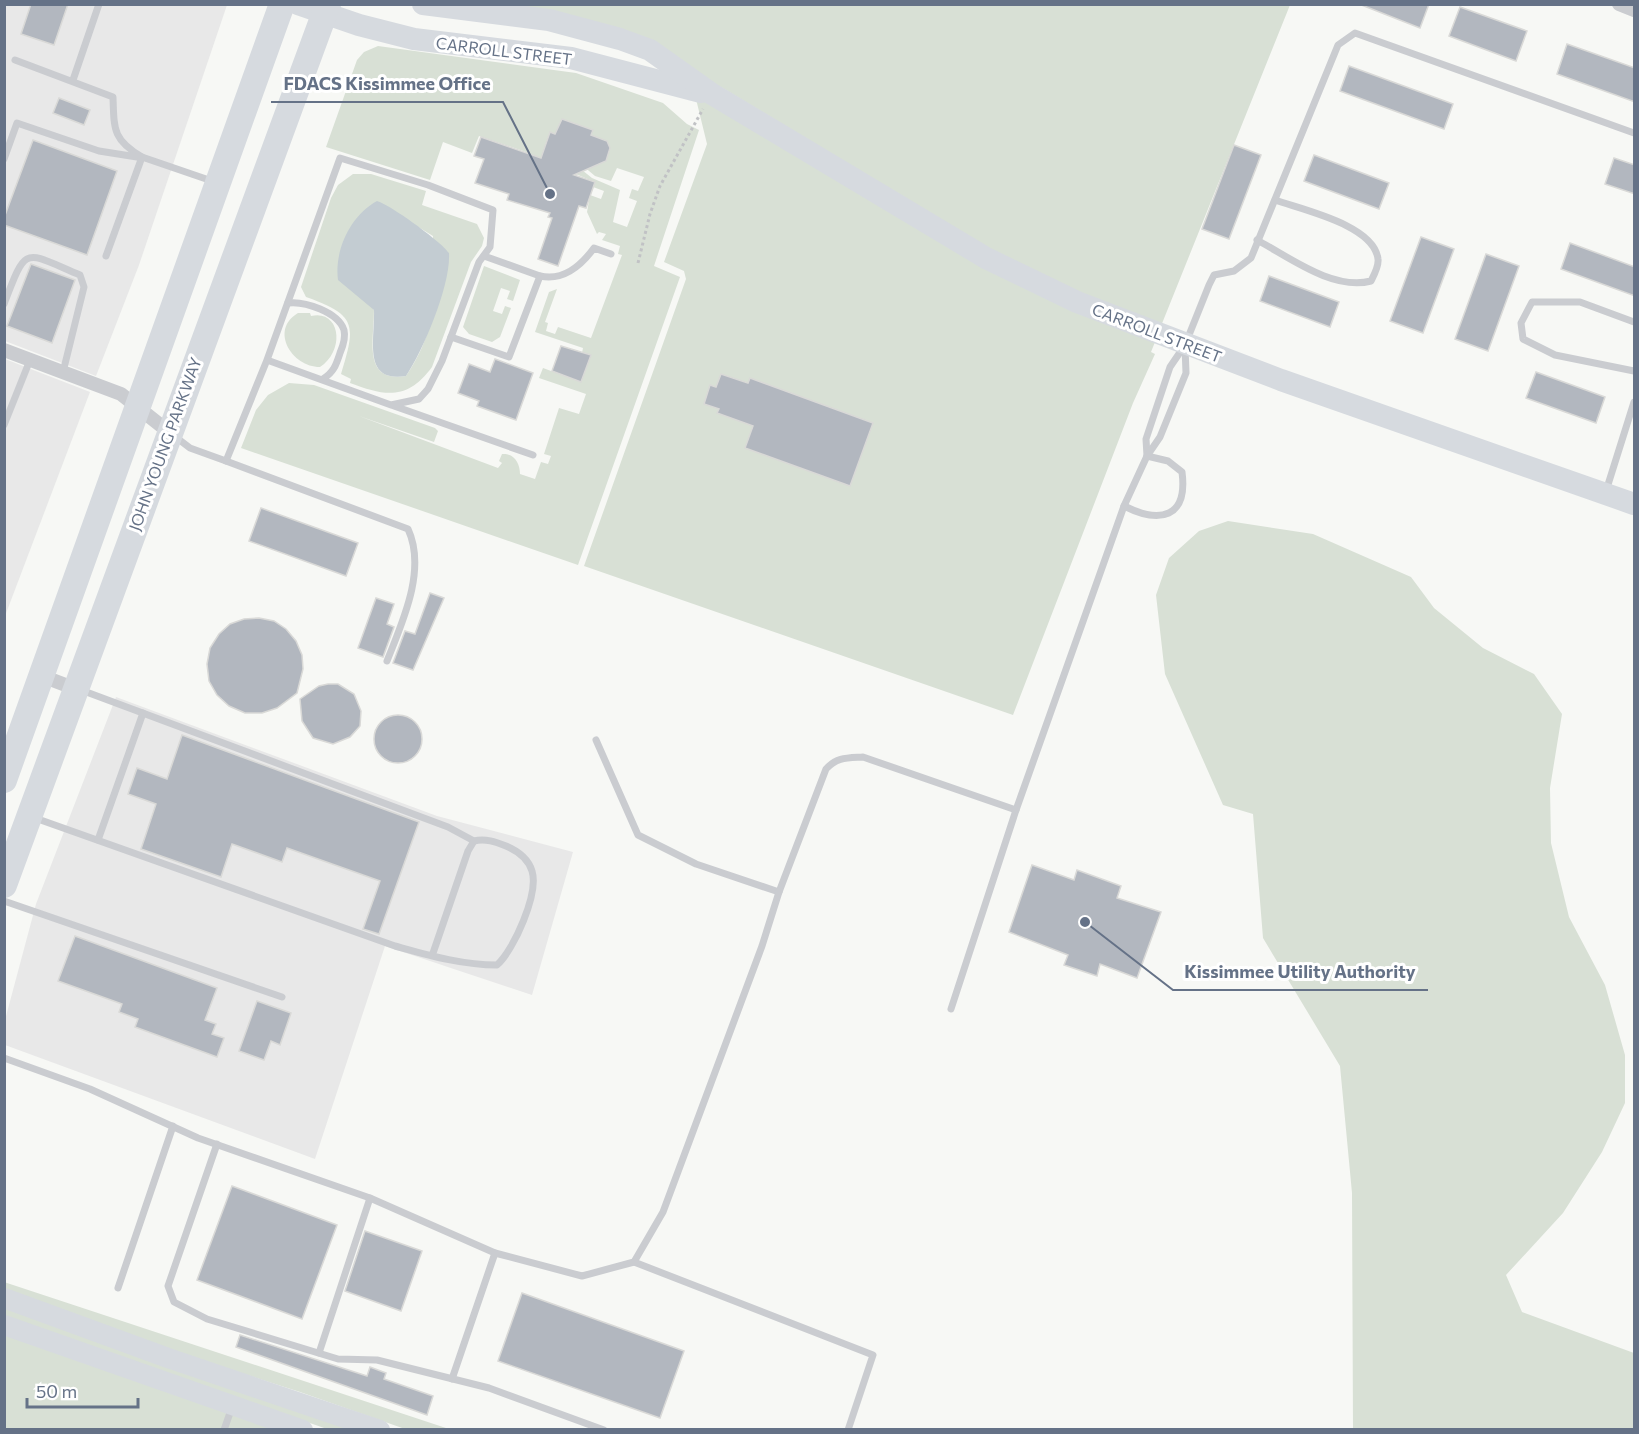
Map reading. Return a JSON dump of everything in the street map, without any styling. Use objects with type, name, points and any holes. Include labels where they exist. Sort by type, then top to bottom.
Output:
[{"type":"highway","points":[[4,780],[282,4]]},
{"type":"highway","name":"JOHN YOUNG PARKWAY","points":[[4,885],[326,9]]},
{"type":"main road","name":"CARROLL STREET","points":[[298,4],[326,9],[414,39],[571,58],[712,94]]},
{"type":"main road","name":"CARROLL STREET","points":[[423,4],[549,20],[620,39],[650,50],[712,94],[986,258],[1077,302],[1185,345],[1635,504]]},
{"type":"street","points":[[1619,4],[1635,9]]},
{"type":"street","points":[[4,350],[121,394],[169,432]]},
{"type":"street","points":[[42,676],[76,688]]},
{"type":"street","points":[[4,1298],[168,1358],[380,1430]]},
{"type":"street","points":[[4,1325],[303,1430]]},
{"type":"lane","points":[[73,80],[99,4]]},
{"type":"lane","points":[[1147,456],[1146,439],[1170,367],[1185,345],[1214,275],[1234,271],[1251,258],[1338,45],[1355,33],[1635,134]]},
{"type":"lane","points":[[15,60],[73,80],[112,97],[115,133],[123,146],[142,157]]},
{"type":"lane","points":[[4,159],[17,123],[99,151],[142,157],[218,183]]},
{"type":"lane","points":[[106,256],[142,157]]},
{"type":"lane","points":[[226,461],[267,360],[340,158],[428,185],[493,210],[490,247],[484,256],[428,389],[419,399],[391,405]]},
{"type":"lane","points":[[1257,240],[1323,275],[1360,284],[1371,281],[1379,261],[1374,246],[1347,225],[1275,200]]},
{"type":"lane","points":[[484,256],[551,278],[566,276],[594,248],[611,254]]},
{"type":"lane","points":[[4,304],[20,264],[26,258],[37,257],[80,275],[84,288],[63,372]]},
{"type":"lane","points":[[451,337],[509,357],[540,276]]},
{"type":"lane","points":[[288,303],[297,302],[322,310],[338,320],[344,330],[344,340],[333,372],[323,379]]},
{"type":"lane","points":[[1635,322],[1580,302],[1532,302],[1521,322],[1523,339],[1555,355],[1635,371]]},
{"type":"lane","points":[[951,1009],[1016,810],[1125,506],[1147,456],[1160,437],[1186,373],[1185,345]]},
{"type":"lane","points":[[4,425],[30,360]]},
{"type":"lane","points":[[267,360],[533,455]]},
{"type":"lane","points":[[1605,494],[1635,402]]},
{"type":"lane","points":[[169,432],[190,448],[226,461],[238,468],[408,529],[414,548],[411,596],[387,661]]},
{"type":"lane","points":[[1125,506],[1144,516],[1165,516],[1179,506],[1184,490],[1182,472],[1168,461],[1147,456]]},
{"type":"lane","points":[[76,688],[448,827],[474,841]]},
{"type":"lane","points":[[98,840],[143,713]]},
{"type":"lane","points":[[596,740],[638,835],[696,864],[778,892]]},
{"type":"lane","points":[[634,1262],[663,1212],[762,946],[778,892],[826,769],[837,759],[863,757],[886,763],[1016,810]]},
{"type":"lane","points":[[30,816],[395,946],[432,956],[469,964],[496,964],[512,947],[534,885],[530,864],[515,850],[482,839],[474,841],[468,850],[432,956]]},
{"type":"lane","points":[[4,901],[282,997]]},
{"type":"lane","points":[[4,1058],[90,1089],[218,1144],[369,1198],[495,1253],[582,1276],[634,1262],[873,1355],[848,1430]]},
{"type":"lane","points":[[118,1288],[173,1126]]},
{"type":"lane","points":[[218,1144],[168,1286],[174,1302],[207,1319],[338,1359],[377,1360],[489,1388],[604,1430]]},
{"type":"lane","points":[[319,1353],[369,1198]]},
{"type":"lane","points":[[452,1379],[495,1253]]},
{"type":"lane","points":[[224,1430],[233,1405]]},
{"type":"path","points":[[638,263],[650,214],[660,186],[712,94]]},
{"type":"shaded area","points":[[4,5],[227,5],[139,265],[96,376],[5,341]]},
{"type":"shaded area","points":[[498,5],[1290,5],[1161,326],[1081,294],[990,250],[721,87]]},
{"type":"shaded area","points":[[378,46],[576,73],[663,103],[687,124],[699,130],[654,266],[680,277],[578,565],[241,448],[256,410],[268,395],[289,383],[314,385],[435,428],[438,431],[434,442],[359,416],[498,468],[502,463],[499,461],[502,454],[510,455],[519,466],[520,474],[535,479],[541,462],[548,464],[551,456],[544,454],[559,408],[579,414],[586,394],[539,378],[543,368],[581,382],[591,355],[582,353],[583,348],[535,332],[549,292],[557,289],[545,322],[548,323],[546,331],[555,334],[558,327],[591,338],[622,255],[618,254],[620,246],[602,240],[606,234],[599,232],[597,234],[587,212],[590,195],[601,199],[604,191],[593,187],[595,182],[566,170],[572,162],[592,178],[620,190],[613,222],[627,227],[637,201],[629,198],[632,189],[638,191],[644,177],[617,168],[611,181],[595,176],[576,160],[606,161],[610,149],[607,141],[591,135],[592,130],[562,119],[555,134],[550,132],[545,145],[551,159],[549,164],[526,152],[479,136],[472,153],[443,142],[430,180],[326,147],[357,60],[364,52]]},
{"type":"shaded area","points":[[696,99],[708,102],[1155,342],[1151,352],[1155,354],[1133,403],[1013,715],[584,566],[686,279],[684,271],[664,262],[707,144]]},
{"type":"shaded area","points":[[353,174],[371,174],[426,191],[422,205],[477,224],[484,238],[482,246],[471,262],[432,367],[414,386],[395,393],[374,391],[350,383],[351,379],[341,374],[349,344],[348,324],[335,310],[306,297],[301,287],[331,198],[338,185]],"holes":[[[402,217],[433,236],[432,309],[425,341],[406,376],[382,373],[374,357],[374,310],[369,303]]]},
{"type":"shaded area","points":[[377,201],[415,224],[449,253],[446,282],[435,316],[421,350],[406,376],[392,376],[383,373],[377,366],[373,346],[374,310],[338,280],[339,257],[346,234],[359,215]]},
{"type":"shaded area","points":[[484,266],[520,280],[513,301],[507,299],[510,291],[501,288],[493,311],[502,314],[505,306],[511,308],[500,337],[492,342],[469,334],[463,327]]},
{"type":"shaded area","points":[[298,313],[310,313],[311,316],[321,315],[328,319],[336,332],[334,351],[320,367],[301,361],[288,346],[285,329],[289,320]]},
{"type":"shaded area","points":[[5,359],[90,392],[5,616]]},
{"type":"shaded area","points":[[1228,521],[1313,534],[1411,577],[1434,608],[1483,648],[1534,674],[1562,714],[1550,788],[1551,843],[1569,917],[1605,985],[1625,1055],[1625,1103],[1602,1152],[1563,1213],[1506,1275],[1522,1312],[1634,1353],[1634,1429],[1353,1429],[1352,1193],[1340,1066],[1263,938],[1253,814],[1223,805],[1165,674],[1156,595],[1169,558],[1199,531]]},
{"type":"shaded area","points":[[116,697],[437,816],[573,852],[532,995],[385,946],[315,1159],[5,1045],[5,1020],[36,904]]},
{"type":"shaded area","points":[[4,1282],[449,1429],[405,1429],[170,1350],[5,1289]]},
{"type":"shaded area","points":[[4,1307],[354,1429],[327,1429],[5,1316]]},
{"type":"shaded area","points":[[5,1334],[276,1430],[5,1430]]},
{"type":"building","points":[[31,4],[68,4],[54,45],[21,34]]},
{"type":"building","points":[[1359,4],[1429,4],[1420,28]]},
{"type":"building","points":[[1460,7],[1527,31],[1516,61],[1449,36]]},
{"type":"building","points":[[1567,44],[1635,68],[1635,102],[1557,74]]},
{"type":"building","points":[[1349,66],[1453,104],[1444,129],[1340,91]]},
{"type":"building","points":[[59,98],[90,110],[84,125],[53,113]]},
{"type":"building","points":[[562,119],[593,130],[591,135],[607,141],[610,148],[606,161],[574,175],[595,182],[586,208],[579,206],[558,266],[538,259],[552,218],[548,217],[550,213],[507,200],[509,194],[475,183],[484,159],[474,156],[481,137],[541,158],[550,132],[555,134]]},
{"type":"building","points":[[33,140],[117,171],[87,255],[4,225],[4,218]]},
{"type":"building","points":[[1234,145],[1261,155],[1229,239],[1202,229]]},
{"type":"building","points":[[1314,155],[1389,183],[1379,209],[1304,181]]},
{"type":"building","points":[[1614,158],[1635,165],[1635,194],[1605,184]]},
{"type":"building","points":[[1421,237],[1454,249],[1423,333],[1390,321]]},
{"type":"building","points":[[1570,243],[1635,267],[1635,296],[1561,269]]},
{"type":"building","points":[[1486,254],[1519,266],[1488,351],[1455,339]]},
{"type":"building","points":[[31,264],[75,280],[52,343],[7,326]]},
{"type":"building","points":[[1269,276],[1339,302],[1330,327],[1260,301]]},
{"type":"building","points":[[561,346],[591,355],[581,382],[552,371]]},
{"type":"building","points":[[495,359],[533,373],[516,420],[477,406],[479,401],[458,393],[469,364],[490,372]]},
{"type":"building","points":[[1536,372],[1605,397],[1596,423],[1526,398]]},
{"type":"building","points":[[721,374],[748,383],[750,378],[873,423],[850,486],[745,448],[753,426],[717,413],[719,409],[704,404],[710,385],[716,387]]},
{"type":"building","points":[[261,508],[358,543],[346,576],[249,541]]},
{"type":"building","points":[[430,593],[444,598],[413,670],[393,663],[405,631],[415,634]]},
{"type":"building","points":[[376,598],[394,604],[387,624],[394,627],[383,657],[358,648]]},
{"type":"building","points":[[259,618],[274,621],[286,629],[296,641],[302,655],[303,669],[297,693],[277,708],[262,713],[245,713],[229,706],[217,695],[209,681],[207,664],[210,648],[219,634],[230,624],[244,619]]},
{"type":"building","points":[[338,684],[354,694],[361,711],[360,726],[350,737],[333,744],[313,738],[302,721],[300,699],[319,686]]},
{"type":"building","points":[[393,715],[403,715],[415,722],[422,734],[422,744],[415,756],[403,763],[393,763],[378,752],[374,744],[374,734],[385,719]]},
{"type":"building","points":[[182,735],[419,822],[379,934],[363,929],[380,881],[287,848],[282,862],[232,844],[221,877],[141,849],[156,804],[128,794],[137,768],[167,779]]},
{"type":"building","points":[[1032,865],[1074,880],[1077,870],[1121,886],[1117,898],[1161,912],[1137,978],[1100,964],[1097,976],[1064,965],[1068,955],[1009,932]]},
{"type":"building","points":[[75,936],[217,988],[205,1020],[216,1024],[212,1034],[224,1038],[217,1057],[135,1027],[138,1019],[119,1012],[122,1004],[58,981]]},
{"type":"building","points":[[257,1001],[291,1013],[280,1045],[271,1041],[264,1060],[239,1051]]},
{"type":"building","points":[[232,1186],[337,1225],[302,1319],[197,1280]]},
{"type":"building","points":[[365,1231],[422,1251],[401,1311],[345,1291]]},
{"type":"building","points":[[522,1293],[684,1351],[660,1418],[498,1361]]},
{"type":"building","points":[[240,1335],[367,1376],[370,1367],[386,1373],[384,1379],[433,1396],[427,1415],[236,1347]]},
{"type":"place","name":"FDACS Kissimmee Office","points":[[550,194]]},
{"type":"place","name":"Kissimmee Utility Authority","points":[[1085,922]]}]
